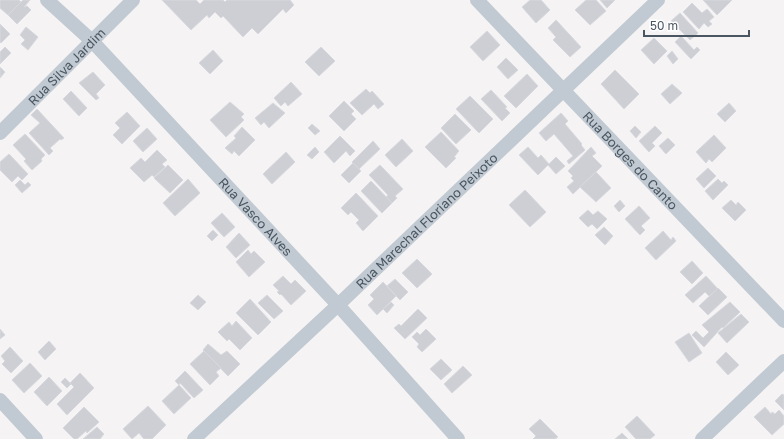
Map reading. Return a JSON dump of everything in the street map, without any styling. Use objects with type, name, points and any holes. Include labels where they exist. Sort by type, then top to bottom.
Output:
[{"type":"street","name":"Rua Vasco Alves","points":[[48,0],[92,41],[338,305],[458,439]]},
{"type":"street","name":"Rua Silva Jardim","points":[[0,133],[133,0]]},
{"type":"street","name":"Rua Borges do Canto","points":[[477,0],[784,321]]},
{"type":"street","name":"Rua Marechal Floriano Peixoto","points":[[194,439],[338,305],[658,0]]},
{"type":"street","points":[[702,439],[784,361]]},
{"type":"street","points":[[0,400],[36,439]]},
{"type":"building","points":[[0,0],[19,0],[21,2],[8,15],[0,8]]},
{"type":"building","points":[[23,0],[30,0],[24,7],[27,6],[31,10],[17,24],[8,15]]},
{"type":"building","points":[[162,0],[196,0],[200,4],[204,0],[223,0],[225,2],[227,0],[290,0],[294,5],[286,13],[283,9],[258,34],[252,28],[243,37],[223,16],[221,18],[215,12],[209,18],[207,15],[191,30]]},
{"type":"building","points":[[530,0],[541,0],[550,10],[536,23],[522,7]]},
{"type":"building","points":[[586,0],[596,0],[606,11],[590,25],[575,10]]},
{"type":"building","points":[[600,0],[615,0],[607,8]]},
{"type":"building","points":[[703,0],[732,0],[717,15]]},
{"type":"building","points":[[692,3],[702,13],[707,9],[714,17],[709,21],[712,24],[708,27],[704,23],[699,29],[683,12]]},
{"type":"building","points":[[680,13],[698,33],[690,40],[671,21]]},
{"type":"building","points":[[556,20],[581,47],[570,57],[553,40],[556,37],[548,28]]},
{"type":"building","points":[[0,24],[10,34],[1,43],[0,42]]},
{"type":"building","points":[[26,27],[38,37],[28,50],[21,44],[25,40],[20,35]]},
{"type":"building","points":[[487,31],[500,45],[483,61],[470,47]]},
{"type":"building","points":[[681,36],[694,50],[697,47],[700,50],[691,59],[675,42]]},
{"type":"building","points":[[654,38],[667,51],[654,64],[641,50]]},
{"type":"building","points":[[5,47],[11,53],[0,64],[0,52]]},
{"type":"building","points":[[321,47],[335,61],[319,76],[305,62]]},
{"type":"building","points":[[213,50],[223,61],[210,74],[199,63]]},
{"type":"building","points":[[672,51],[678,59],[673,64],[667,56]]},
{"type":"building","points":[[506,58],[518,70],[508,79],[497,67]]},
{"type":"building","points":[[0,67],[5,72],[0,78]]},
{"type":"building","points":[[615,70],[639,94],[624,109],[601,84]]},
{"type":"building","points":[[93,72],[105,85],[96,94],[99,98],[96,100],[79,83]]},
{"type":"building","points":[[527,74],[538,86],[516,108],[504,96]]},
{"type":"building","points":[[291,82],[302,94],[288,106],[285,102],[281,106],[274,98]]},
{"type":"building","points":[[672,84],[682,93],[670,104],[661,94]]},
{"type":"building","points":[[366,89],[370,93],[372,91],[384,104],[378,109],[374,104],[362,115],[350,103]]},
{"type":"building","points":[[491,90],[507,107],[505,108],[510,113],[502,121],[481,99]]},
{"type":"building","points":[[71,91],[87,108],[79,116],[63,99]]},
{"type":"building","points":[[470,96],[493,119],[479,133],[456,109]]},
{"type":"building","points":[[344,101],[354,111],[351,114],[356,119],[344,131],[329,116]]},
{"type":"building","points":[[230,102],[244,114],[241,117],[244,120],[226,137],[210,120]]},
{"type":"building","points":[[273,103],[285,113],[269,128],[264,122],[261,125],[255,118]]},
{"type":"building","points":[[729,103],[736,111],[725,122],[717,114]]},
{"type":"building","points":[[37,109],[64,138],[61,140],[60,139],[50,148],[53,151],[49,155],[29,133],[40,123],[31,115]]},
{"type":"building","points":[[127,112],[140,126],[122,144],[113,135],[120,128],[115,123]]},
{"type":"building","points":[[561,113],[568,121],[565,124],[582,144],[581,145],[585,150],[569,164],[567,161],[573,156],[554,134],[546,141],[539,133]]},
{"type":"building","points":[[455,114],[471,130],[456,144],[441,128]]},
{"type":"building","points":[[312,124],[320,131],[315,135],[308,128]]},
{"type":"building","points":[[635,126],[641,132],[636,138],[630,131]]},
{"type":"building","points":[[655,126],[662,133],[652,143],[655,146],[649,152],[639,141]]},
{"type":"building","points":[[242,127],[255,140],[239,156],[234,151],[232,154],[225,148],[236,138],[234,136]]},
{"type":"building","points":[[147,128],[157,139],[143,152],[133,141]]},
{"type":"building","points":[[441,132],[459,151],[454,157],[456,158],[446,168],[425,147]]},
{"type":"building","points":[[25,134],[45,155],[41,159],[42,161],[32,170],[24,161],[26,159],[13,145]]},
{"type":"building","points":[[714,135],[726,148],[712,162],[709,159],[706,163],[696,152]]},
{"type":"building","points":[[340,136],[355,151],[350,156],[346,151],[334,163],[324,152]]},
{"type":"building","points":[[668,138],[675,145],[666,154],[659,146]]},
{"type":"building","points":[[402,139],[413,151],[396,167],[385,155]]},
{"type":"building","points":[[373,141],[380,149],[359,169],[352,162]]},
{"type":"building","points":[[315,147],[319,152],[312,159],[307,155]]},
{"type":"building","points":[[528,147],[538,158],[541,155],[549,164],[556,157],[565,166],[556,174],[548,165],[538,175],[519,155]]},
{"type":"building","points":[[591,147],[596,153],[592,156],[602,166],[573,194],[567,187],[574,181],[571,178],[573,176],[568,171]]},
{"type":"building","points":[[157,150],[167,160],[162,164],[165,167],[154,177],[152,175],[144,182],[130,168],[141,158],[145,162]]},
{"type":"building","points":[[286,152],[295,162],[272,184],[263,174]]},
{"type":"building","points":[[9,154],[28,174],[22,180],[18,176],[12,182],[0,170],[0,162]]},
{"type":"building","points":[[353,163],[361,171],[349,183],[341,175]]},
{"type":"building","points":[[168,165],[183,180],[170,193],[154,178]]},
{"type":"building","points":[[380,165],[403,189],[395,196],[397,198],[392,203],[386,197],[388,195],[369,175]]},
{"type":"building","points":[[708,168],[716,176],[704,188],[696,179]]},
{"type":"building","points":[[596,172],[611,188],[596,202],[580,187]]},
{"type":"building","points":[[188,179],[200,193],[175,216],[163,203]]},
{"type":"building","points":[[718,179],[722,183],[724,181],[728,185],[713,200],[705,191]]},
{"type":"building","points":[[20,180],[25,185],[28,182],[31,185],[22,193],[15,185]]},
{"type":"building","points":[[371,181],[392,203],[382,213],[361,191]]},
{"type":"building","points":[[525,190],[546,212],[530,227],[509,205]]},
{"type":"building","points":[[356,193],[378,216],[363,231],[356,223],[359,220],[351,212],[348,215],[341,208]]},
{"type":"building","points":[[620,200],[625,206],[619,212],[614,206]]},
{"type":"building","points":[[731,200],[736,205],[738,202],[746,210],[735,221],[722,208]]},
{"type":"building","points":[[639,206],[650,218],[641,226],[645,230],[640,235],[625,219]]},
{"type":"building","points":[[588,210],[593,215],[598,211],[607,219],[597,229],[592,224],[588,227],[579,218]]},
{"type":"building","points":[[222,213],[235,227],[224,237],[211,223]]},
{"type":"building","points":[[604,227],[613,236],[605,245],[595,235]]},
{"type":"building","points":[[213,230],[218,235],[212,241],[207,236]]},
{"type":"building","points":[[663,231],[671,240],[673,237],[676,241],[656,260],[645,248]]},
{"type":"building","points":[[239,233],[250,245],[236,258],[226,247]]},
{"type":"building","points":[[248,250],[251,254],[254,251],[265,262],[249,277],[236,262]]},
{"type":"building","points":[[417,259],[432,274],[417,288],[402,273]]},
{"type":"building","points":[[692,261],[703,273],[692,284],[680,272]]},
{"type":"building","points":[[283,276],[291,284],[295,280],[306,291],[291,305],[281,294],[280,295],[277,292],[279,291],[273,285]]},
{"type":"building","points":[[706,276],[718,289],[709,296],[705,292],[693,303],[685,295]]},
{"type":"building","points":[[395,279],[408,292],[400,300],[387,286]]},
{"type":"building","points":[[383,282],[396,296],[377,315],[368,305],[374,299],[370,295]]},
{"type":"building","points":[[718,288],[727,297],[708,315],[699,306]]},
{"type":"building","points":[[198,295],[206,302],[198,310],[190,303]]},
{"type":"building","points":[[267,295],[283,311],[274,319],[258,303]]},
{"type":"building","points":[[250,299],[271,322],[258,335],[236,313]]},
{"type":"building","points":[[391,302],[394,305],[387,313],[383,309]]},
{"type":"building","points":[[730,302],[740,312],[723,328],[722,327],[704,347],[692,335],[696,331],[703,338],[709,332],[702,325]]},
{"type":"building","points":[[418,309],[427,318],[405,339],[394,328],[399,324],[401,326]]},
{"type":"building","points":[[741,314],[749,322],[727,343],[718,333]]},
{"type":"building","points":[[236,321],[252,338],[240,350],[229,339],[227,341],[218,332],[229,322],[232,326]]},
{"type":"building","points":[[0,329],[5,335],[0,339]]},
{"type":"building","points":[[426,329],[436,339],[422,352],[417,347],[419,344],[412,337],[417,332],[420,335]]},
{"type":"building","points":[[689,333],[702,353],[689,362],[675,342]]},
{"type":"building","points":[[49,341],[56,349],[45,360],[38,352]]},
{"type":"building","points":[[208,344],[221,355],[227,351],[240,364],[228,376],[203,350]]},
{"type":"building","points":[[10,347],[23,361],[11,373],[2,364],[5,361],[1,356]]},
{"type":"building","points":[[204,351],[221,368],[216,372],[219,376],[210,385],[190,364]]},
{"type":"building","points":[[726,352],[739,365],[728,375],[716,362]]},
{"type":"building","points":[[441,359],[452,370],[441,380],[430,369]]},
{"type":"building","points":[[30,363],[42,376],[24,393],[12,380]]},
{"type":"building","points":[[463,366],[472,375],[452,393],[444,384]]},
{"type":"building","points":[[185,371],[203,390],[194,398],[180,383],[179,385],[175,381]]},
{"type":"building","points":[[80,373],[94,388],[67,415],[57,404],[74,387],[70,383]]},
{"type":"building","points":[[49,377],[62,391],[47,406],[34,392]]},
{"type":"building","points":[[65,378],[71,384],[67,388],[61,382]]},
{"type":"building","points":[[179,385],[191,398],[174,414],[162,401]]},
{"type":"building","points":[[782,394],[784,395],[784,410],[775,401]]},
{"type":"building","points":[[148,406],[166,425],[152,439],[144,439],[139,433],[132,439],[123,429]]},
{"type":"building","points":[[84,407],[99,422],[87,433],[86,431],[77,439],[74,439],[63,428]]},
{"type":"building","points":[[765,407],[771,414],[772,412],[775,414],[779,410],[784,416],[784,424],[772,435],[754,417]]},
{"type":"building","points":[[637,416],[655,435],[650,439],[636,439],[625,427]]},
{"type":"building","points":[[540,419],[558,437],[555,439],[533,439],[536,436],[529,429]]},
{"type":"building","points":[[97,427],[104,434],[100,439],[83,439]]},
{"type":"building","points":[[622,433],[628,439],[615,439]]}]
